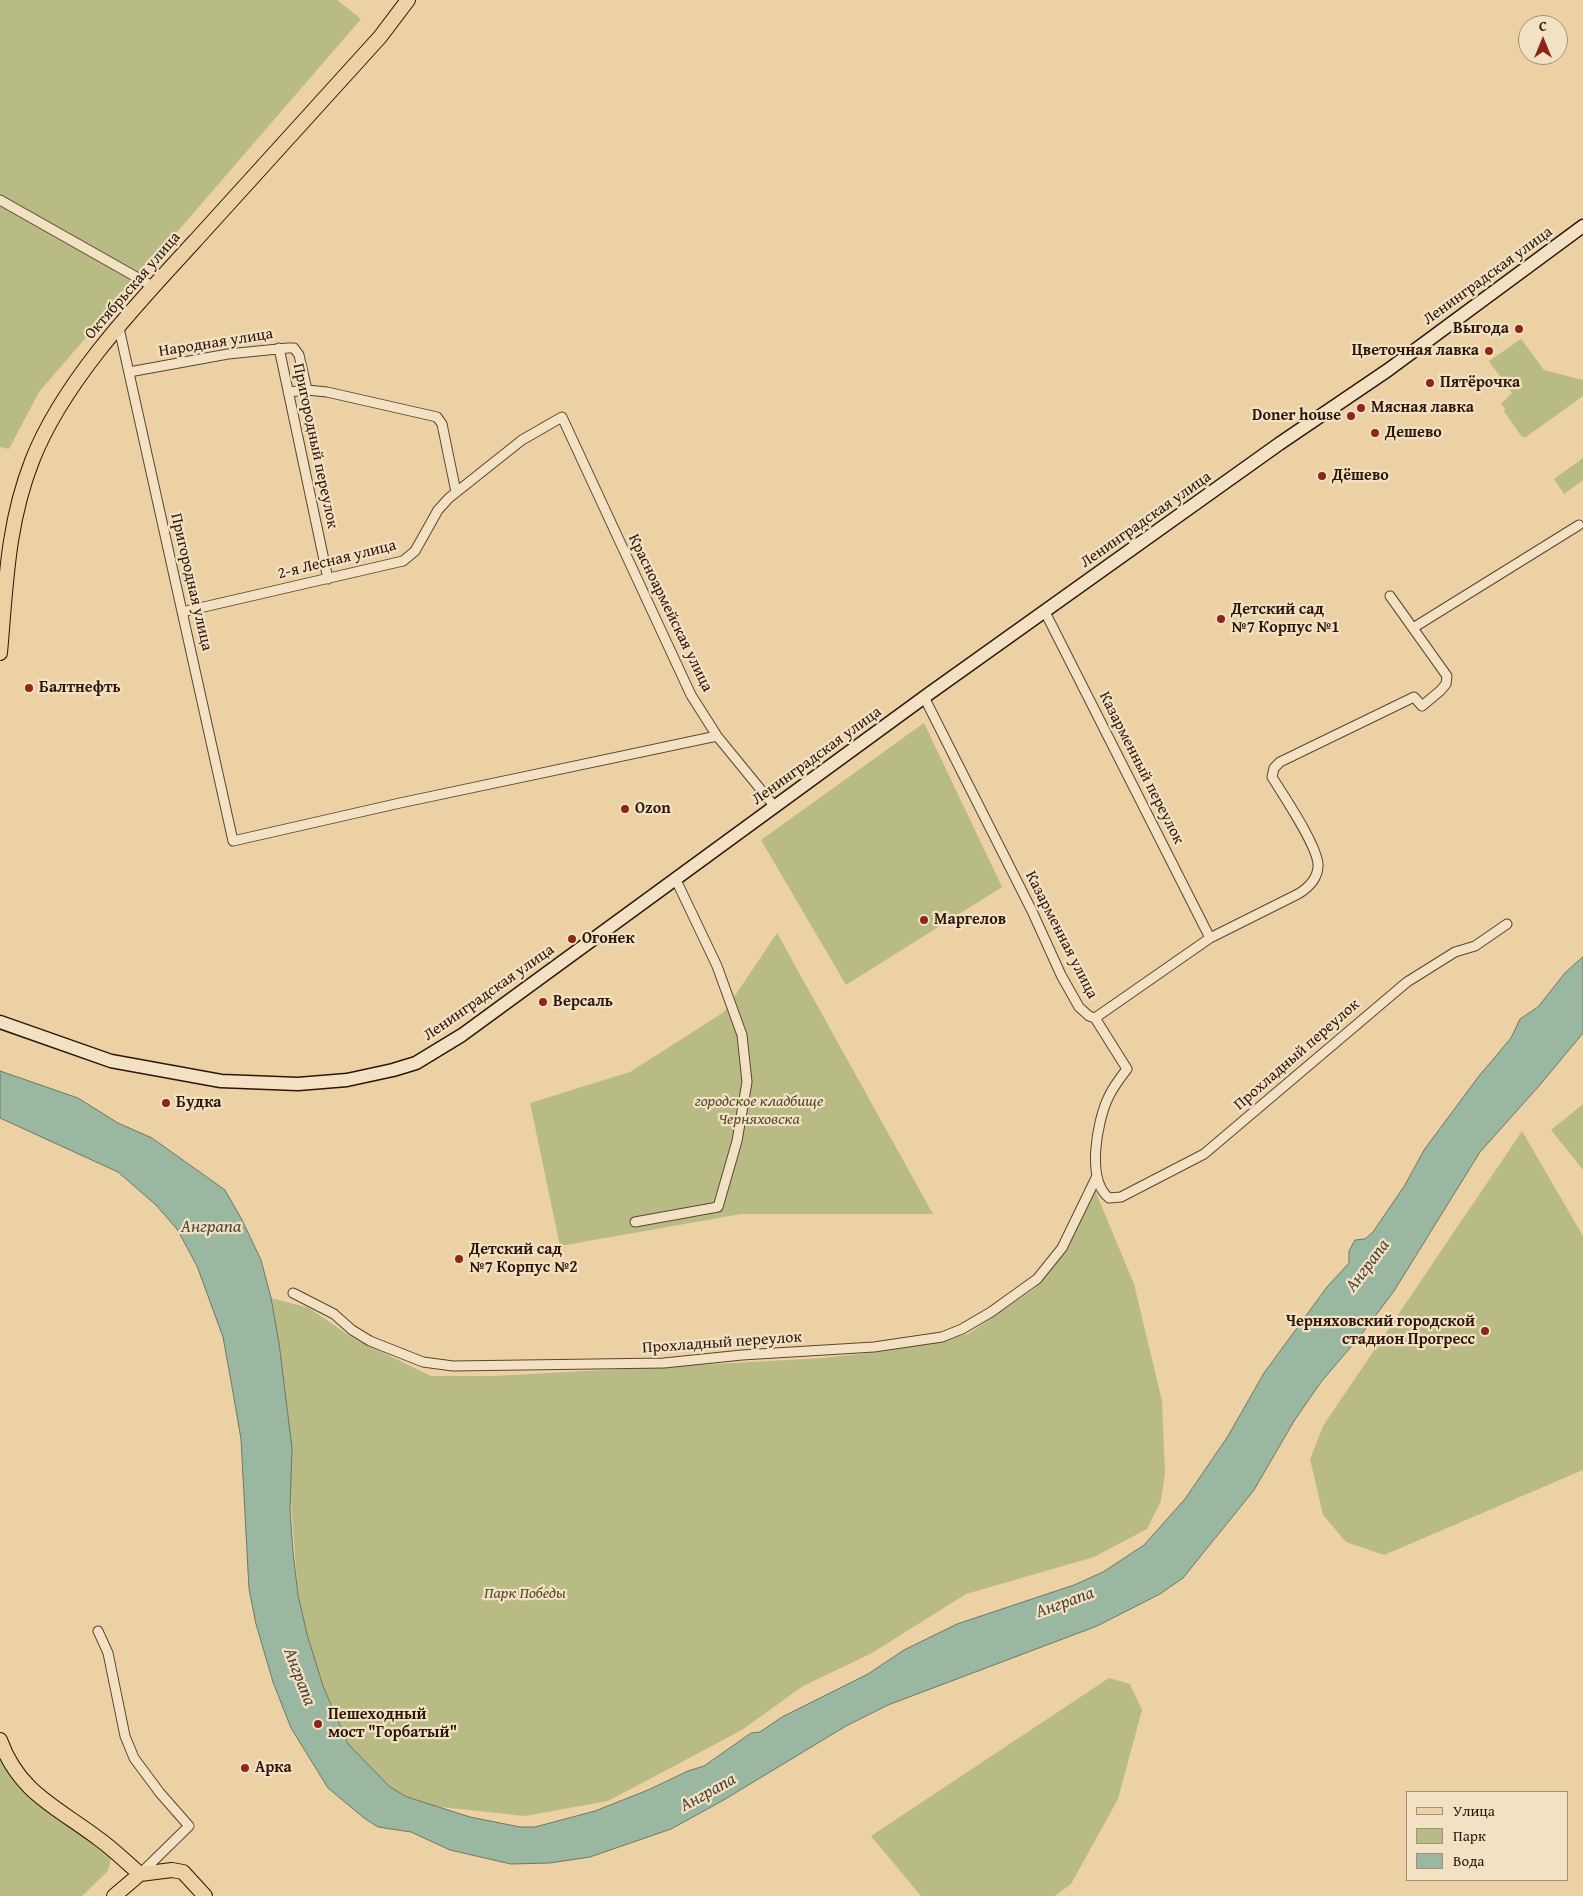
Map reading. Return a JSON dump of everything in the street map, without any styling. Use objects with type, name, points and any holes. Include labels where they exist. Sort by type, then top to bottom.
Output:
[{"type":"main road","name":"Октябрьская улица","points":[[0,653],[10,535],[32,459],[55,416],[81,374],[154,287],[380,37],[408,0]]},
{"type":"main road","points":[[0,1740],[12,1768],[24,1784],[100,1839],[140,1874]]},
{"type":"main road","points":[[114,1896],[140,1874],[172,1870],[183,1872],[205,1896]]},
{"type":"street","points":[[0,200],[154,287]]},
{"type":"street","name":"Ленинградская улица","points":[[0,1022],[110,1061],[221,1081],[298,1084],[347,1080],[393,1070],[416,1062],[462,1035],[924,698],[1279,444],[1388,370],[1583,226]]},
{"type":"street","name":"Пригородная улица","points":[[119,328],[233,841],[400,803],[717,736]]},
{"type":"street","name":"Народная улица","points":[[129,372],[212,357],[279,348],[294,348],[297,351],[306,390]]},
{"type":"street","name":"Пригородный переулок","points":[[279,348],[328,579]]},
{"type":"street","points":[[288,392],[306,390],[327,392],[437,417],[442,424],[456,492]]},
{"type":"street","name":"2-я Лесная улица","points":[[182,612],[396,564],[408,558],[419,544],[438,510],[456,492],[522,440],[562,417]]},
{"type":"street","name":"Красноармейская улица","points":[[562,417],[691,695],[717,736],[775,808]]},
{"type":"street","points":[[1390,596],[1413,628],[1579,525]]},
{"type":"street","name":"Казарменный переулок","points":[[1046,612],[1210,938]]},
{"type":"street","name":"Казарменная улица","points":[[924,698],[1032,911],[1061,975],[1083,1012],[1095,1018],[1210,938],[1303,891],[1315,878],[1318,860],[1272,777],[1274,768],[1280,762],[1414,697],[1422,706],[1440,692],[1446,684],[1447,676],[1413,628]]},
{"type":"street","points":[[635,1222],[718,1207],[737,1140],[747,1082],[742,1034],[717,966],[676,880]]},
{"type":"street","name":"Прохладный переулок","points":[[1096,1178],[1102,1192],[1109,1198],[1121,1196],[1204,1154],[1407,982],[1455,952],[1483,942],[1508,924]]},
{"type":"street","points":[[1095,1018],[1127,1069],[1113,1088],[1107,1101],[1096,1149],[1096,1178]]},
{"type":"street","name":"Прохладный переулок","points":[[294,1293],[334,1314],[352,1330],[370,1341],[423,1362],[453,1366],[664,1364],[742,1355],[874,1347],[942,1337],[962,1329],[1037,1279],[1062,1248],[1096,1178]]},
{"type":"street","points":[[98,1631],[108,1653],[125,1736],[134,1758],[160,1793],[190,1826],[140,1874]]},
{"type":"green space","points":[[0,0],[337,0],[361,19],[39,392],[9,449],[0,447]]},
{"type":"green space","points":[[1521,339],[1544,370],[1583,380],[1583,396],[1526,437],[1522,437],[1503,410],[1506,410],[1501,404],[1512,393],[1489,361]]},
{"type":"green space","points":[[1583,458],[1583,480],[1564,494],[1554,479]]},
{"type":"green space","points":[[924,723],[1002,887],[846,985],[761,840]]},
{"type":"green space","name":"городское кладбище Черняховска","points":[[777,933],[933,1214],[741,1214],[560,1246],[530,1103],[630,1072],[724,1012]]},
{"type":"green space","points":[[1583,1104],[1583,1170],[1551,1130]]},
{"type":"green space","name":"Черняховский городской стадион Прогресс","points":[[1522,1131],[1583,1236],[1583,1470],[1384,1555],[1346,1542],[1323,1515],[1310,1459],[1323,1426]]},
{"type":"green space","name":"Парк Победы","points":[[1094,1188],[1134,1284],[1162,1401],[1165,1473],[1161,1501],[1147,1529],[1094,1557],[966,1594],[872,1653],[803,1686],[742,1730],[608,1801],[525,1816],[431,1806],[407,1797],[390,1787],[370,1769],[348,1744],[323,1686],[307,1634],[298,1595],[279,1343],[271,1298],[309,1308],[353,1338],[431,1376],[494,1376],[823,1358],[886,1351],[968,1334],[1034,1289],[1066,1246]]},
{"type":"green space","points":[[1109,1678],[1130,1684],[1142,1710],[1118,1799],[1071,1884],[1055,1896],[921,1896],[871,1836]]},
{"type":"green space","points":[[0,1756],[11,1777],[38,1803],[111,1858],[108,1871],[82,1896],[0,1896]]},
{"type":"water","name":"Анграпа","points":[[1583,957],[1583,1033],[1480,1152],[1394,1291],[1361,1335],[1321,1382],[1294,1421],[1254,1490],[1183,1578],[1160,1594],[1097,1626],[888,1705],[846,1726],[722,1801],[671,1829],[590,1857],[550,1863],[511,1864],[450,1850],[411,1832],[378,1827],[364,1818],[328,1788],[291,1728],[273,1682],[256,1624],[249,1589],[241,1439],[223,1337],[197,1266],[177,1229],[156,1205],[118,1172],[0,1118],[0,1071],[78,1098],[118,1123],[152,1138],[225,1190],[261,1260],[271,1298],[279,1343],[292,1448],[290,1509],[298,1595],[307,1634],[323,1686],[348,1744],[390,1787],[407,1797],[470,1817],[520,1827],[535,1827],[595,1811],[704,1766],[751,1733],[760,1732],[782,1717],[868,1674],[904,1650],[957,1624],[1074,1585],[1103,1572],[1144,1545],[1185,1499],[1228,1436],[1264,1373],[1327,1287],[1349,1263],[1349,1251],[1355,1240],[1365,1239],[1373,1232],[1405,1185],[1424,1150],[1479,1076],[1511,1038],[1520,1019],[1538,1007],[1565,973]]},
{"type":"place","name":"Выгода","points":[[1519,329]]},
{"type":"place","name":"Цветочная лавка","points":[[1489,351]]},
{"type":"place","name":"Пятёрочка","points":[[1430,383]]},
{"type":"place","name":"Мясная лавка","points":[[1361,408]]},
{"type":"place","name":"Doner house","points":[[1351,416]]},
{"type":"place","name":"Дешево","points":[[1375,433]]},
{"type":"place","name":"Дёшево","points":[[1322,476]]},
{"type":"place","name":"Детский сад №7 Корпус №1","points":[[1221,619]]},
{"type":"place","name":"Балтнефть","points":[[29,688]]},
{"type":"place","name":"Ozon","points":[[625,809]]},
{"type":"place","name":"Маргелов","points":[[924,920]]},
{"type":"place","name":"Огонек","points":[[572,939]]},
{"type":"place","name":"Версаль","points":[[543,1002]]},
{"type":"place","name":"Будка","points":[[166,1103]]},
{"type":"place","name":"Детский сад №7 Корпус №2","points":[[459,1259]]},
{"type":"place","name":"Черняховский городской стадион Прогресс","points":[[1485,1331]]},
{"type":"place","name":"Пешеходный мост \"Горбатый\"","points":[[318,1724]]},
{"type":"place","name":"Арка","points":[[245,1768]]}]
